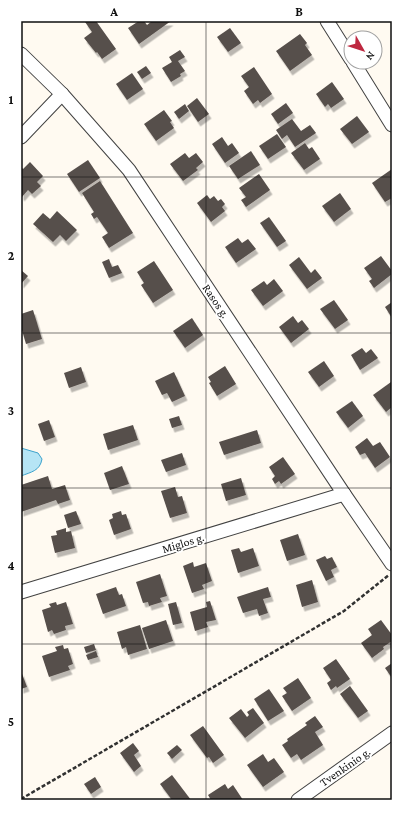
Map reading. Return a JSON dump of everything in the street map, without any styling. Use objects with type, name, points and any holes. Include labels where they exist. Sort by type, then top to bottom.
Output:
[{"type":"street","points":[[327,21],[343,47]]},
{"type":"street","name":"Rasos g.","points":[[21,54],[62,94],[129,170],[392,564]]},
{"type":"street","points":[[358,70],[392,124]]},
{"type":"street","points":[[21,138],[62,94]]},
{"type":"street","name":"Miglos g.","points":[[21,592],[344,494]]},
{"type":"street","name":"Tvenkinio g.","points":[[298,800],[392,733]]},
{"type":"path","points":[[21,799],[344,611],[392,572]]},
{"type":"water","points":[[21,448],[38,453],[42,459],[37,469],[21,476]]},
{"type":"building","points":[[96,21],[116,49],[102,59],[84,38],[92,32],[85,22]]},
{"type":"building","points":[[139,21],[144,21],[147,25],[152,21],[171,21],[139,44],[128,28]]},
{"type":"building","points":[[230,28],[241,43],[228,52],[217,37]]},
{"type":"building","points":[[300,34],[307,43],[305,45],[312,55],[290,71],[276,51]]},
{"type":"building","points":[[180,50],[185,57],[178,61],[185,71],[180,74],[181,76],[171,82],[162,68],[172,62],[169,57]]},
{"type":"building","points":[[146,66],[151,73],[142,79],[137,72]]},
{"type":"building","points":[[254,67],[272,94],[260,103],[258,100],[253,104],[244,91],[249,87],[241,76]]},
{"type":"building","points":[[132,73],[143,89],[127,100],[116,84]]},
{"type":"building","points":[[332,82],[344,99],[331,108],[328,104],[325,107],[316,94]]},
{"type":"building","points":[[197,98],[209,114],[198,122],[187,106]]},
{"type":"building","points":[[286,103],[293,113],[278,124],[271,114]]},
{"type":"building","points":[[185,104],[189,111],[179,119],[174,112]]},
{"type":"building","points":[[164,110],[172,121],[170,122],[174,128],[156,141],[144,124]]},
{"type":"building","points":[[357,116],[369,132],[352,144],[340,129]]},
{"type":"building","points":[[292,119],[301,131],[310,125],[316,133],[295,147],[287,135],[282,139],[276,130]]},
{"type":"building","points":[[277,134],[286,147],[268,159],[259,146]]},
{"type":"building","points":[[222,137],[228,146],[232,143],[239,153],[225,163],[212,144]]},
{"type":"building","points":[[305,143],[309,149],[312,147],[320,159],[304,170],[291,153]]},
{"type":"building","points":[[251,151],[260,165],[238,179],[229,166]]},
{"type":"building","points":[[185,153],[189,158],[196,153],[203,162],[196,168],[198,170],[183,181],[170,164]]},
{"type":"building","points":[[88,160],[100,178],[79,192],[67,174]]},
{"type":"building","points":[[30,162],[43,176],[37,182],[41,186],[32,194],[28,190],[22,197],[21,167],[23,169]]},
{"type":"building","points":[[392,169],[392,198],[385,202],[372,183]]},
{"type":"building","points":[[259,174],[270,190],[246,207],[241,200],[246,197],[239,188]]},
{"type":"building","points":[[100,181],[133,233],[109,248],[102,237],[108,233],[97,217],[94,219],[91,214],[94,212],[82,193]]},
{"type":"building","points":[[340,193],[351,209],[334,222],[322,206]]},
{"type":"building","points":[[207,195],[210,199],[214,196],[218,201],[221,199],[225,204],[222,207],[225,211],[211,222],[197,203]]},
{"type":"building","points":[[57,211],[77,230],[66,241],[60,235],[53,242],[33,224],[43,213],[50,219]]},
{"type":"building","points":[[269,217],[286,241],[277,247],[260,223]]},
{"type":"building","points":[[238,238],[242,243],[248,239],[256,249],[236,263],[225,247]]},
{"type":"building","points":[[381,256],[392,271],[392,274],[374,288],[369,281],[372,279],[364,268]]},
{"type":"building","points":[[299,257],[311,273],[315,269],[322,278],[307,289],[289,265]]},
{"type":"building","points":[[109,259],[112,267],[118,265],[122,273],[109,278],[102,262]]},
{"type":"building","points":[[154,261],[173,290],[153,303],[141,285],[144,283],[137,272]]},
{"type":"building","points":[[21,270],[28,276],[21,284]]},
{"type":"building","points":[[274,279],[283,291],[263,306],[251,290],[264,281],[267,285]]},
{"type":"building","points":[[334,300],[348,320],[335,329],[320,309]]},
{"type":"building","points":[[392,302],[392,318],[385,307]]},
{"type":"building","points":[[33,310],[42,339],[26,344],[21,327],[21,314]]},
{"type":"building","points":[[293,316],[298,323],[302,320],[309,329],[291,343],[279,327]]},
{"type":"building","points":[[192,318],[203,335],[185,348],[173,331]]},
{"type":"building","points":[[362,348],[366,353],[371,349],[378,358],[360,370],[351,355]]},
{"type":"building","points":[[324,361],[334,376],[319,387],[308,372]]},
{"type":"building","points":[[225,366],[236,384],[217,396],[209,383],[211,382],[208,377]]},
{"type":"building","points":[[81,367],[86,382],[69,388],[64,373]]},
{"type":"building","points":[[174,372],[185,396],[172,402],[167,393],[162,395],[155,381]]},
{"type":"building","points":[[391,382],[392,407],[386,412],[373,395]]},
{"type":"building","points":[[352,401],[363,416],[348,428],[336,412]]},
{"type":"building","points":[[179,416],[182,425],[172,428],[169,419]]},
{"type":"building","points":[[49,420],[55,437],[44,441],[38,424]]},
{"type":"building","points":[[133,425],[138,440],[108,450],[103,434]]},
{"type":"building","points":[[257,430],[261,443],[224,455],[219,442]]},
{"type":"building","points":[[367,438],[373,446],[380,442],[390,457],[375,468],[365,453],[360,455],[355,447]]},
{"type":"building","points":[[182,453],[186,465],[166,472],[161,460]]},
{"type":"building","points":[[283,457],[295,474],[281,484],[279,481],[275,484],[272,479],[275,476],[269,467]]},
{"type":"building","points":[[122,466],[129,484],[110,490],[104,473]]},
{"type":"building","points":[[48,476],[52,489],[65,485],[70,500],[58,504],[56,500],[21,512],[21,485]]},
{"type":"building","points":[[241,478],[246,495],[226,501],[221,484]]},
{"type":"building","points":[[175,487],[178,497],[182,496],[187,513],[170,518],[161,491]]},
{"type":"building","points":[[76,511],[81,524],[68,528],[64,515]]},
{"type":"building","points":[[121,511],[122,515],[126,514],[131,529],[114,535],[109,520],[113,518],[112,514]]},
{"type":"building","points":[[66,528],[66,532],[71,531],[75,548],[55,553],[51,536],[57,535],[56,531]]},
{"type":"building","points":[[298,534],[305,555],[287,561],[280,540]]},
{"type":"building","points":[[239,548],[241,552],[253,548],[259,566],[238,573],[231,550]]},
{"type":"building","points":[[325,556],[327,559],[332,557],[337,567],[331,570],[334,577],[326,581],[316,560]]},
{"type":"building","points":[[193,562],[194,567],[206,563],[212,581],[202,585],[204,589],[192,593],[183,566]]},
{"type":"building","points":[[160,574],[167,596],[160,598],[162,602],[149,606],[148,602],[143,603],[136,582]]},
{"type":"building","points":[[312,580],[318,602],[302,607],[296,585]]},
{"type":"building","points":[[116,587],[119,595],[122,594],[126,606],[103,614],[96,594]]},
{"type":"building","points":[[268,587],[271,597],[263,599],[268,613],[259,616],[257,609],[243,613],[237,597]]},
{"type":"building","points":[[210,601],[216,620],[206,622],[208,627],[195,631],[190,612],[207,607],[206,602]]},
{"type":"building","points":[[56,602],[57,605],[66,602],[73,624],[65,626],[66,630],[54,634],[52,630],[48,632],[42,610],[51,607],[49,604]]},
{"type":"building","points":[[176,602],[182,623],[173,625],[168,604]]},
{"type":"building","points":[[166,620],[173,641],[149,649],[142,628]]},
{"type":"building","points":[[381,620],[392,635],[392,641],[383,647],[384,649],[372,658],[361,643],[372,635],[368,629]]},
{"type":"building","points":[[140,625],[147,649],[128,655],[126,647],[122,649],[117,632]]},
{"type":"building","points":[[94,644],[96,650],[86,653],[84,647]]},
{"type":"building","points":[[63,645],[64,649],[68,648],[73,664],[68,666],[70,670],[49,677],[42,656],[57,651],[55,647]]},
{"type":"building","points":[[96,651],[98,657],[88,660],[86,655]]},
{"type":"building","points":[[336,659],[350,679],[337,688],[336,686],[331,690],[327,683],[331,680],[323,668]]},
{"type":"building","points":[[392,663],[392,678],[385,668]]},
{"type":"building","points":[[21,671],[27,687],[21,689]]},
{"type":"building","points":[[298,678],[311,698],[292,711],[282,696],[287,693],[283,688]]},
{"type":"building","points":[[350,686],[368,711],[358,718],[340,694]]},
{"type":"building","points":[[269,689],[284,711],[268,721],[254,699]]},
{"type":"building","points":[[253,708],[264,723],[245,738],[229,718],[241,709],[247,717],[249,715],[247,712]]},
{"type":"building","points":[[315,716],[323,727],[315,732],[323,745],[301,760],[297,754],[291,758],[282,745],[288,741],[287,739],[307,725],[305,723]]},
{"type":"building","points":[[203,726],[224,755],[213,763],[209,757],[207,758],[190,735]]},
{"type":"building","points":[[133,743],[139,751],[134,755],[141,766],[134,772],[120,753]]},
{"type":"building","points":[[177,745],[182,750],[172,759],[167,753]]},
{"type":"building","points":[[263,754],[268,762],[274,758],[284,772],[263,787],[247,765]]},
{"type":"building","points":[[172,775],[191,800],[172,800],[160,784]]},
{"type":"building","points":[[95,777],[101,787],[91,794],[84,784]]},
{"type":"building","points":[[225,784],[228,789],[233,785],[243,800],[211,800],[208,795]]}]
